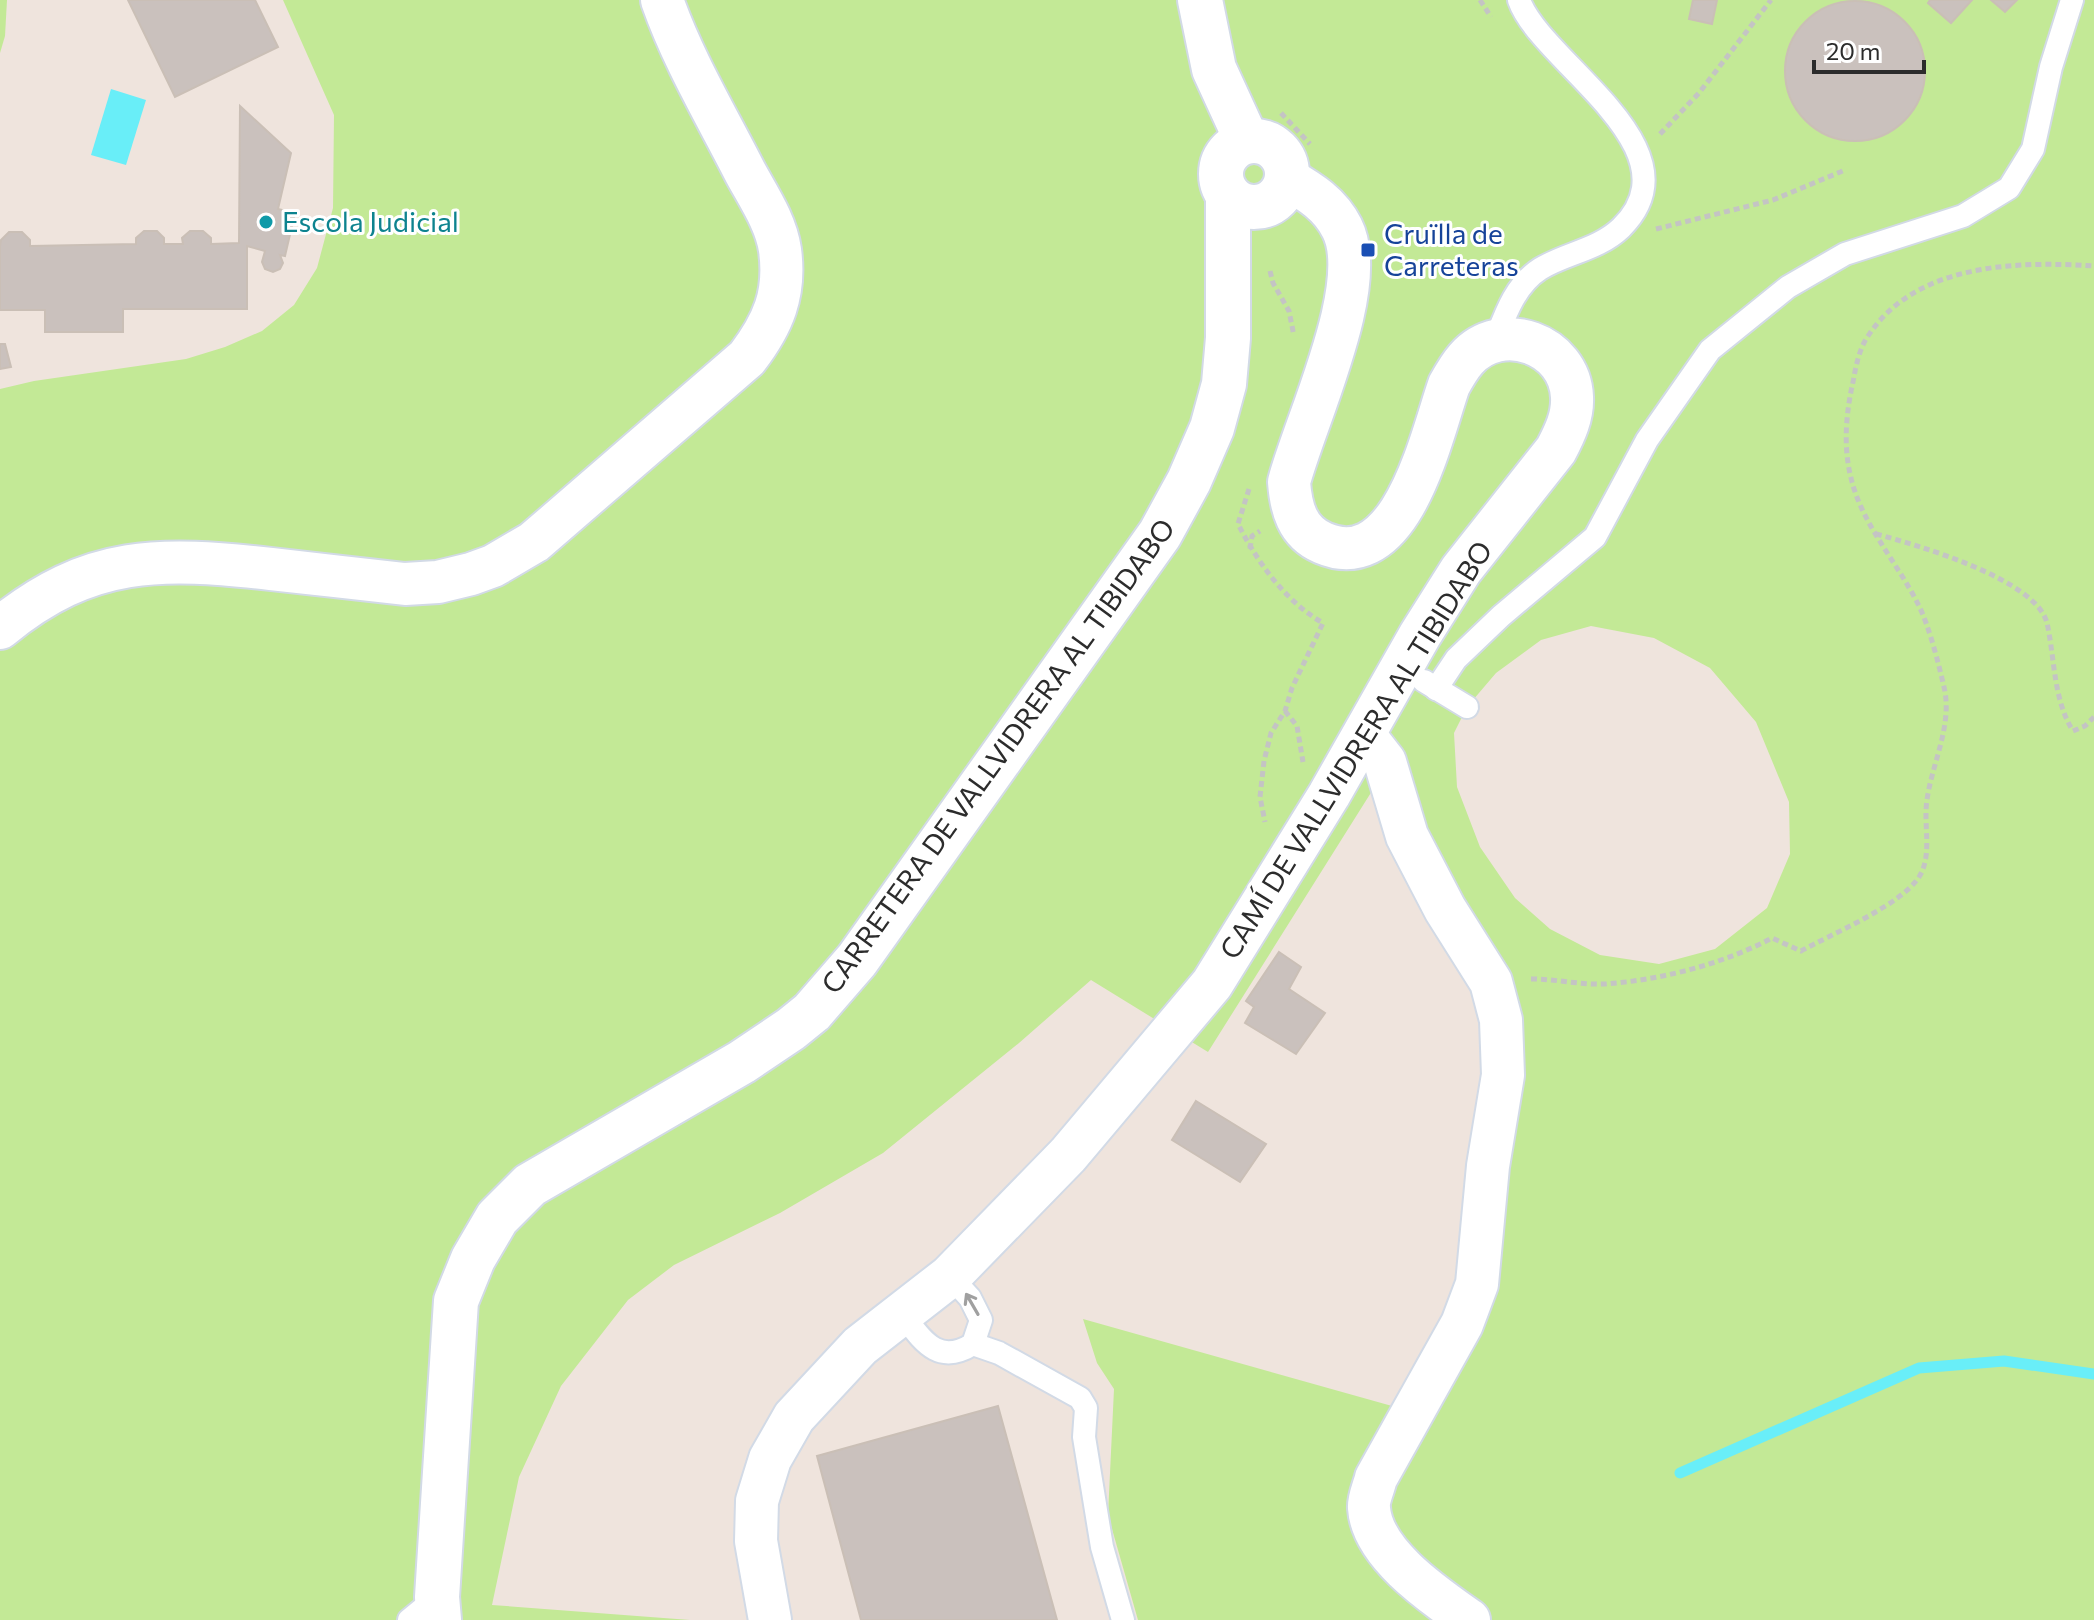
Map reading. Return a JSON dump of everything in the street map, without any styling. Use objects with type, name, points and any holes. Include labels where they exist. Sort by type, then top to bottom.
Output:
[{"type":"street","points":[[0,628],[53,591],[84,577],[150,563],[195,561],[405,584],[438,582],[482,570],[534,542],[747,358],[766,333],[775,311],[781,268],[775,229],[684,55],[662,0]]},
{"type":"street","points":[[1200,0],[1214,69],[1247,141]]},
{"type":"street","points":[[1258,140],[1278,149],[1288,168],[1288,179],[1278,198],[1268,205],[1247,207],[1228,196],[1223,185],[1223,162],[1228,152],[1247,141],[1258,140]]},
{"type":"street","points":[[1288,179],[1330,209],[1342,227],[1349,252],[1350,271],[1339,328],[1289,482],[1290,504],[1306,532],[1319,542],[1335,548],[1349,548],[1377,539],[1388,530],[1406,503],[1457,370],[1473,352],[1495,341]]},
{"type":"street","name":"CARRETERA DE VALLVIDRERA AL TIBIDABO","points":[[428,1612],[456,1301],[481,1245],[497,1218],[530,1185],[742,1062],[791,1029],[812,1012],[857,960],[1160,534],[1189,481],[1212,428],[1224,384],[1230,251],[1228,196]]},
{"type":"street","name":"CAMÍ DE VALLVIDRERA AL TIBIDABO","points":[[770,1620],[758,1563],[755,1519],[761,1481],[794,1417],[860,1346],[950,1276],[1068,1155],[1212,984],[1364,735],[1419,678],[1461,570],[1556,450],[1566,432],[1572,396],[1570,380],[1553,355],[1526,340],[1495,341]]},
{"type":"street","points":[[1364,735],[1385,762],[1407,836],[1445,909],[1491,982],[1501,1020],[1503,1075],[1488,1166],[1477,1284],[1462,1324],[1376,1478],[1368,1505],[1372,1524],[1401,1565],[1435,1596],[1469,1620]]},
{"type":"lane","points":[[1495,341],[1511,304],[1530,277],[1541,268],[1607,239],[1634,212],[1641,195],[1642,165],[1629,135],[1587,80],[1531,23],[1519,0]]},
{"type":"lane","points":[[1419,678],[1456,659],[1501,616],[1595,537],[1647,440],[1710,350],[1788,287],[1845,254],[1963,216],[2009,188],[2033,149],[2051,67],[2072,0]]},
{"type":"lane","points":[[1419,678],[1467,707]]},
{"type":"lane","points":[[902,1314],[923,1341],[944,1354],[961,1351],[973,1344],[981,1320],[970,1298],[950,1276]]},
{"type":"lane","points":[[973,1344],[999,1353],[1080,1398],[1086,1408],[1084,1437],[1100,1532],[1123,1620]]},
{"type":"path","points":[[1639,155],[1699,93],[1771,0]]},
{"type":"path","points":[[1607,239],[1697,221],[1773,200],[1845,170]]},
{"type":"path","points":[[1230,251],[1268,261],[1273,283],[1289,311],[1297,349]]},
{"type":"path","points":[[1491,982],[1557,979],[1603,984],[1668,975],[1748,950],[1772,938],[1801,951],[1902,896],[1919,878],[1926,861],[1927,800],[1947,712],[1945,689],[1920,608],[1876,534],[1851,478],[1847,410],[1858,358],[1867,337],[1897,303],[1926,284],[2009,266],[2094,266]]},
{"type":"path","points":[[1251,483],[1238,524],[1250,549],[1303,612],[1323,623],[1292,688],[1285,711],[1271,733],[1260,797],[1265,824]]},
{"type":"path","points":[[1876,534],[1978,569],[2010,583],[2032,600],[2046,619],[2058,689],[2069,725],[2073,731],[2085,726],[2094,717]]},
{"type":"green space","points":[[0,0],[7,0],[5,36],[0,53]]},
{"type":"green space","points":[[283,0],[2094,0],[2094,1620],[1138,1620],[1108,1515],[1114,1389],[1097,1363],[1083,1319],[1392,1406],[1426,1350],[1455,1288],[1465,1175],[1486,1083],[1487,1020],[1467,974],[1429,913],[1372,791],[1208,1052],[1091,980],[883,1153],[780,1213],[674,1265],[628,1300],[561,1386],[519,1477],[492,1605],[690,1620],[0,1620],[0,389],[34,381],[186,359],[262,331],[294,305],[317,268],[333,208],[334,115]],"holes":[[[1591,626],[1654,638],[1710,668],[1756,722],[1789,802],[1790,854],[1767,908],[1715,949],[1659,964],[1600,955],[1550,929],[1515,898],[1480,847],[1457,787],[1454,733],[1467,707],[1496,673],[1541,640]]]},
{"type":"water","points":[[111,89],[146,100],[126,165],[91,155]]},
{"type":"building","points":[[128,0],[255,0],[278,47],[175,97]]},
{"type":"building","points":[[1693,0],[1717,0],[1712,24],[1689,19]]},
{"type":"building","points":[[1930,0],[1972,0],[1951,23],[1928,3]]},
{"type":"building","points":[[1991,0],[2017,0],[2005,12]]},
{"type":"building","points":[[1855,1],[1882,6],[1905,21],[1920,44],[1925,71],[1920,98],[1905,121],[1882,136],[1855,141],[1828,136],[1805,121],[1790,98],[1785,71],[1790,44],[1805,21],[1828,6]]},
{"type":"building","name":"Escola Judicial","points":[[240,106],[291,153],[278,209],[295,213],[285,256],[280,255],[283,263],[280,269],[273,272],[265,269],[262,262],[265,251],[247,246],[247,309],[123,309],[123,332],[45,332],[45,310],[0,310],[0,246],[1,240],[9,232],[22,232],[30,240],[30,246],[136,244],[136,238],[144,231],[157,231],[164,238],[164,244],[183,244],[182,238],[190,231],[203,231],[211,238],[211,244],[239,243]]},
{"type":"building","points":[[0,344],[5,344],[11,367],[0,369]]},
{"type":"building","points":[[1279,952],[1301,967],[1289,989],[1325,1013],[1296,1054],[1245,1023],[1254,1007],[1246,1001]]},
{"type":"building","points":[[1196,1101],[1266,1144],[1240,1182],[1172,1140]]},
{"type":"building","points":[[998,1406],[1057,1620],[861,1620],[817,1456]]},
{"type":"waterway","points":[[1680,1473],[1919,1368],[2004,1361],[2094,1374]]},
{"type":"place","name":"Escola Judicial","points":[[266,222]]},
{"type":"place","name":"Cruïlla de Carreteras","points":[[1368,250]]}]
